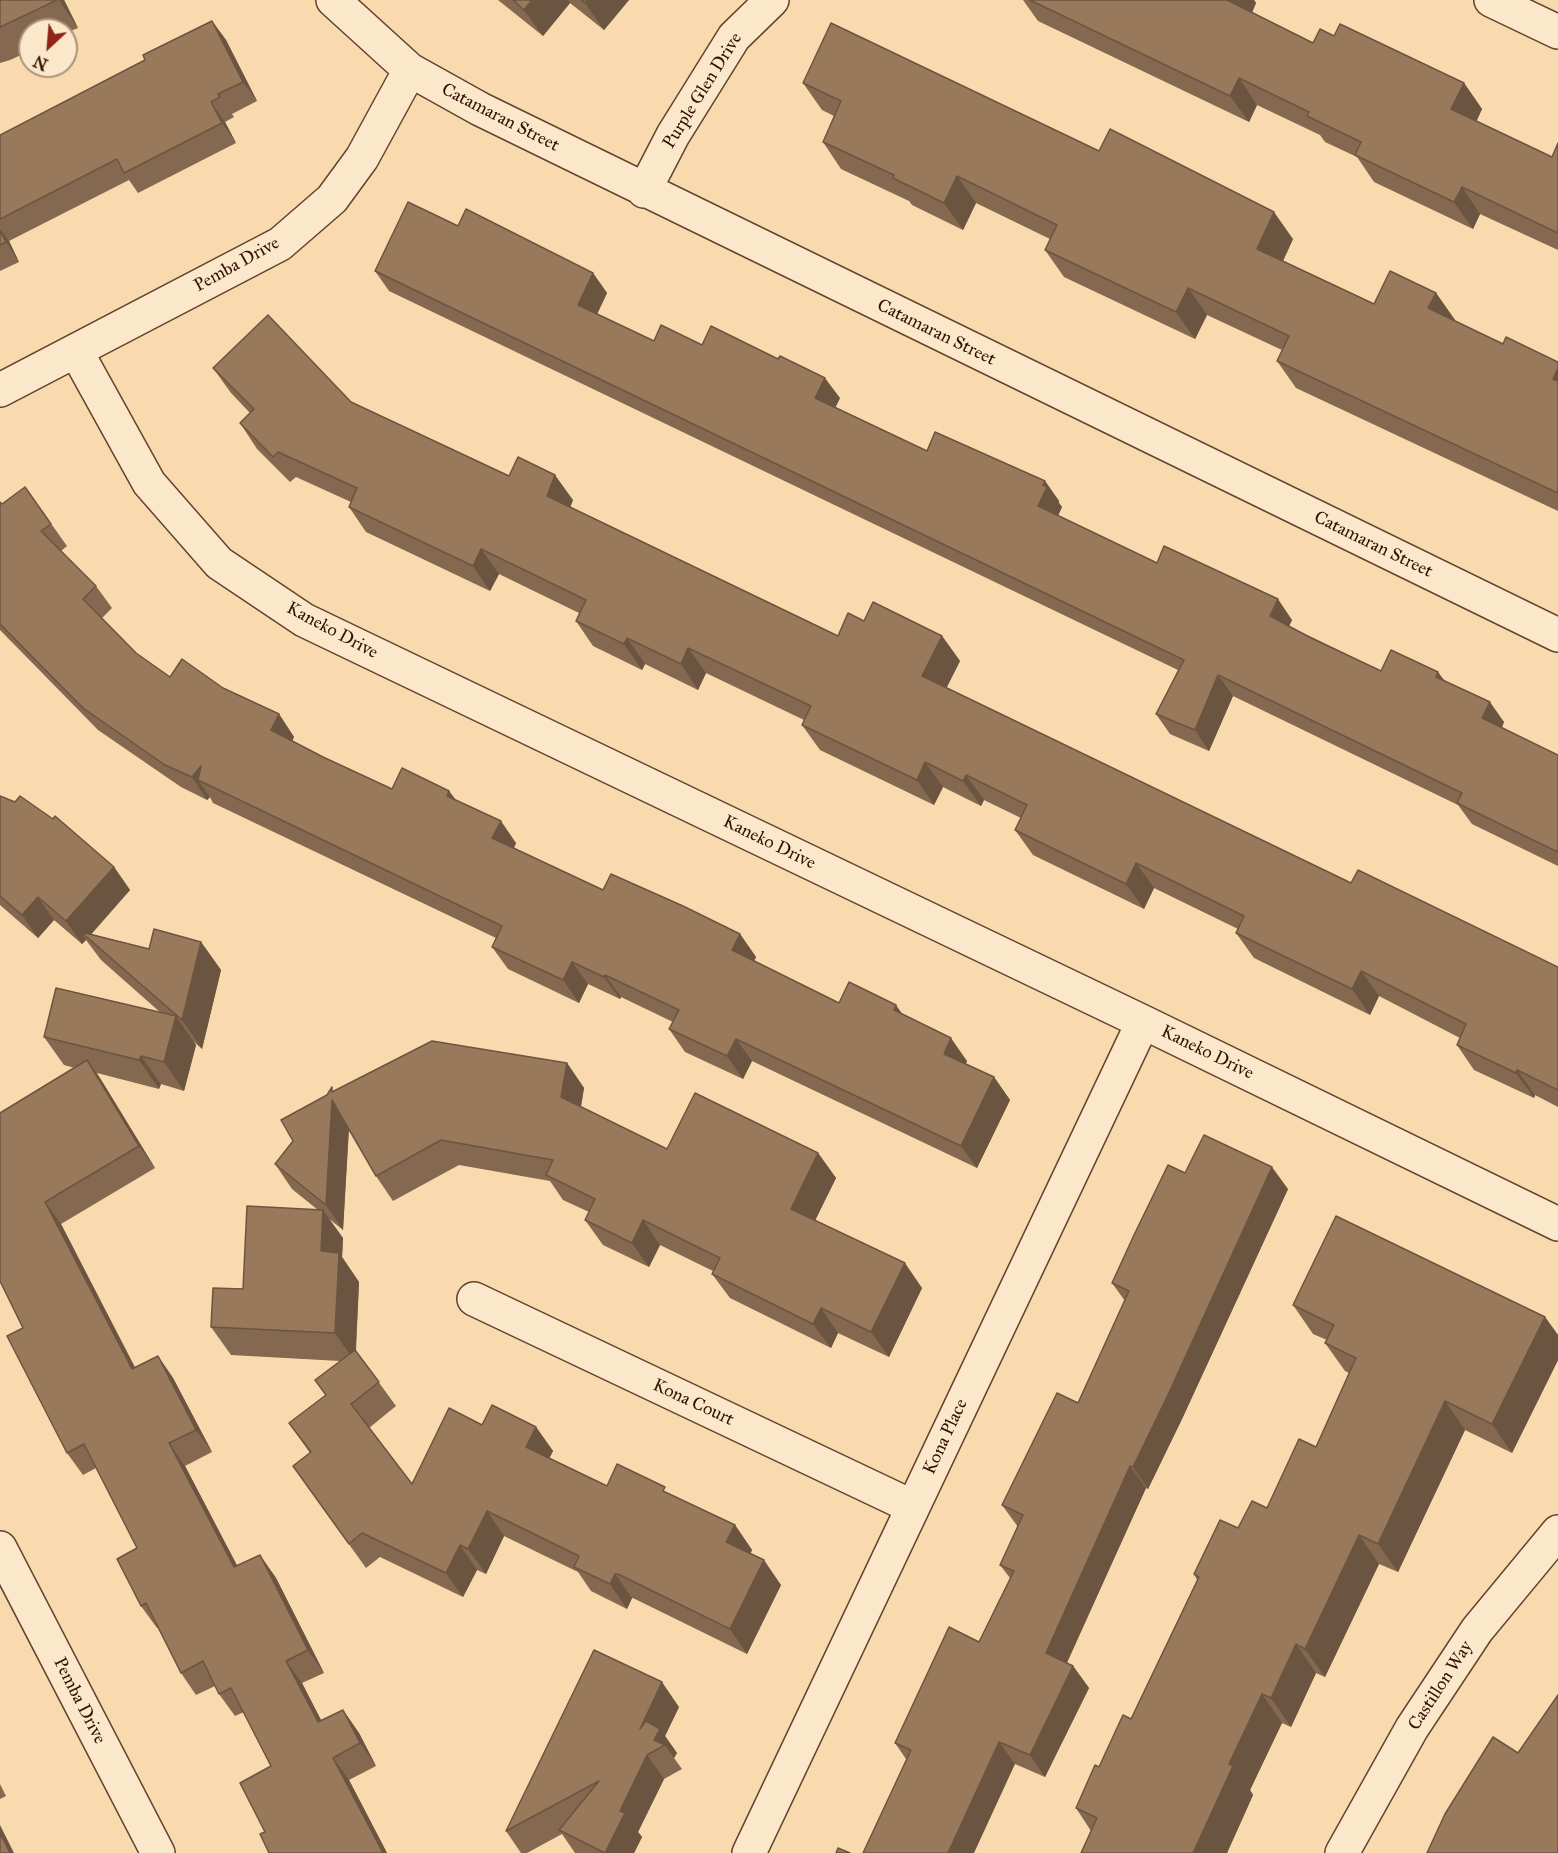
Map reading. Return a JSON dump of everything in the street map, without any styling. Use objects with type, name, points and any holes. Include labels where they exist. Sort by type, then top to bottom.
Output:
[{"type":"street","name":"Catamaran Street","points":[[333,0],[410,70],[480,109],[1558,635]]},
{"type":"street","name":"Purple Glen Drive","points":[[644,191],[673,135],[734,37],[772,0]]},
{"type":"street","points":[[1491,0],[1558,32]]},
{"type":"street","name":"Pemba Drive","points":[[0,390],[280,244],[332,199],[362,158],[410,70]]},
{"type":"street","name":"Kaneko Drive","points":[[76,351],[149,483],[219,563],[304,620],[1143,1022],[1558,1224]]},
{"type":"street","name":"Kona Place","points":[[749,1853],[1143,1022]]},
{"type":"street","name":"Kona Court","points":[[474,1299],[913,1507]]},
{"type":"street","name":"Castillon Way","points":[[1342,1853],[1412,1728],[1478,1630],[1558,1532]]},
{"type":"street","name":"Pemba Drive","points":[[0,1548],[158,1853]]},
{"type":"building","points":[[0,0],[57,0],[18,18],[0,27]]},
{"type":"building","points":[[513,0],[532,0],[524,10]]},
{"type":"building","points":[[1030,0],[1227,0],[1313,43],[1320,29],[1334,36],[1340,24],[1464,83],[1451,109],[1552,157],[1558,143],[1558,233],[1462,187],[1454,202],[1355,155],[1361,142],[1307,116],[1309,112],[1239,78],[1230,96]]},
{"type":"building","points":[[212,21],[243,82],[218,94],[220,97],[211,102],[222,123],[124,173],[117,159],[0,219],[0,135],[145,60],[143,55]]},
{"type":"building","points":[[831,23],[1099,151],[1110,129],[1274,212],[1257,249],[1374,304],[1390,271],[1436,293],[1428,308],[1503,344],[1506,337],[1558,362],[1553,379],[1558,381],[1558,493],[1277,361],[1289,336],[1188,288],[1176,312],[1045,250],[1057,225],[957,176],[944,203],[893,178],[894,175],[823,142],[841,101],[803,83]]},
{"type":"building","points":[[408,202],[458,226],[466,209],[593,273],[578,305],[654,341],[661,325],[702,345],[711,326],[778,359],[780,356],[825,378],[815,398],[927,451],[935,432],[1045,481],[1043,485],[1047,487],[1038,506],[1157,563],[1164,546],[1278,599],[1270,616],[1309,637],[1381,671],[1391,650],[1438,672],[1436,677],[1490,702],[1482,718],[1558,755],[1558,852],[1457,803],[1462,793],[1218,675],[1195,730],[1156,714],[1184,660],[375,271]]},
{"type":"building","points":[[0,231],[6,242],[0,245]]},
{"type":"building","points":[[268,315],[351,402],[509,476],[518,457],[555,475],[547,496],[838,636],[848,613],[864,621],[873,602],[942,636],[922,676],[1351,883],[1358,870],[1558,967],[1558,1090],[1457,1045],[1466,1024],[1361,971],[1352,989],[1236,933],[1244,916],[1136,863],[1126,884],[1015,830],[1027,805],[966,775],[963,781],[925,762],[917,780],[802,725],[811,706],[688,648],[681,664],[627,638],[624,644],[576,621],[586,600],[481,549],[473,566],[349,507],[357,488],[278,452],[273,457],[240,423],[254,409],[213,368]]},
{"type":"building","points":[[25,487],[51,524],[41,531],[96,586],[83,599],[136,653],[170,677],[182,659],[223,688],[279,714],[271,730],[323,757],[392,789],[402,768],[449,791],[447,796],[501,821],[492,838],[603,890],[611,874],[740,934],[732,950],[839,1003],[849,982],[896,1005],[894,1010],[951,1038],[944,1054],[994,1077],[961,1146],[736,1039],[727,1056],[669,1029],[679,1010],[605,975],[604,977],[572,962],[563,980],[492,947],[502,926],[198,780],[201,766],[192,777],[165,765],[83,708],[0,624],[0,502],[2,504]]},
{"type":"building","points":[[0,796],[15,802],[20,796],[53,819],[55,816],[114,867],[66,921],[38,897],[22,915],[0,896]]},
{"type":"building","points":[[154,929],[201,942],[182,1020],[81,932],[149,949]]},
{"type":"building","points":[[56,988],[176,1016],[164,1062],[141,1056],[139,1060],[44,1037]]},
{"type":"building","points":[[432,1041],[567,1063],[561,1097],[667,1149],[695,1093],[818,1153],[791,1209],[905,1263],[871,1332],[821,1308],[813,1324],[712,1274],[720,1258],[643,1220],[632,1243],[585,1220],[595,1199],[546,1175],[553,1160],[441,1140],[376,1176],[332,1100],[326,1205],[275,1164],[293,1141],[281,1120],[327,1095],[332,1087],[332,1092]]},
{"type":"building","points":[[87,1060],[139,1146],[45,1202],[132,1369],[158,1356],[196,1430],[169,1443],[234,1567],[260,1555],[308,1650],[286,1661],[318,1722],[343,1710],[360,1743],[333,1758],[383,1853],[269,1853],[260,1834],[265,1832],[240,1783],[271,1766],[231,1688],[219,1694],[203,1661],[181,1673],[146,1603],[141,1606],[117,1559],[137,1548],[84,1444],[67,1453],[7,1336],[23,1328],[0,1281],[0,1113]]},
{"type":"building","points":[[1204,1135],[1272,1167],[1167,1397],[1133,1467],[1130,1466],[1046,1653],[1073,1666],[1030,1755],[999,1742],[948,1853],[863,1853],[911,1750],[895,1743],[949,1627],[979,1642],[1014,1571],[1000,1565],[1023,1515],[1002,1505],[1057,1393],[1078,1403],[1129,1291],[1112,1283],[1134,1235],[1168,1165],[1185,1173]]},
{"type":"building","points":[[247,1206],[323,1210],[321,1251],[339,1253],[335,1333],[211,1327],[213,1288],[243,1289]]},
{"type":"building","points":[[1336,1216],[1545,1317],[1492,1424],[1445,1401],[1378,1544],[1359,1535],[1305,1649],[1296,1644],[1271,1698],[1262,1694],[1229,1764],[1233,1766],[1193,1853],[1081,1853],[1097,1818],[1076,1808],[1095,1765],[1099,1767],[1123,1715],[1131,1719],[1199,1577],[1194,1574],[1220,1520],[1238,1528],[1252,1501],[1267,1508],[1299,1439],[1316,1447],[1356,1358],[1325,1343],[1334,1325],[1293,1305]]},
{"type":"building","points":[[355,1350],[379,1382],[351,1404],[412,1484],[449,1408],[482,1425],[492,1405],[536,1427],[526,1447],[607,1486],[617,1464],[665,1487],[663,1491],[735,1525],[726,1542],[764,1560],[730,1629],[618,1574],[615,1574],[610,1584],[574,1567],[579,1556],[487,1511],[468,1549],[460,1545],[446,1573],[362,1533],[349,1544],[293,1466],[311,1452],[289,1423],[326,1395],[315,1380]]},
{"type":"building","points":[[594,1650],[662,1682],[640,1729],[646,1721],[660,1729],[654,1740],[665,1745],[647,1755],[620,1811],[625,1813],[605,1853],[559,1830],[599,1781],[506,1831]]},
{"type":"building","points":[[1558,1695],[1558,1853],[1427,1853],[1445,1814],[1493,1737],[1518,1753]]},
{"type":"building","points":[[0,1833],[10,1853],[0,1853]]},
{"type":"building","points":[[838,1848],[850,1853],[836,1853]]}]
